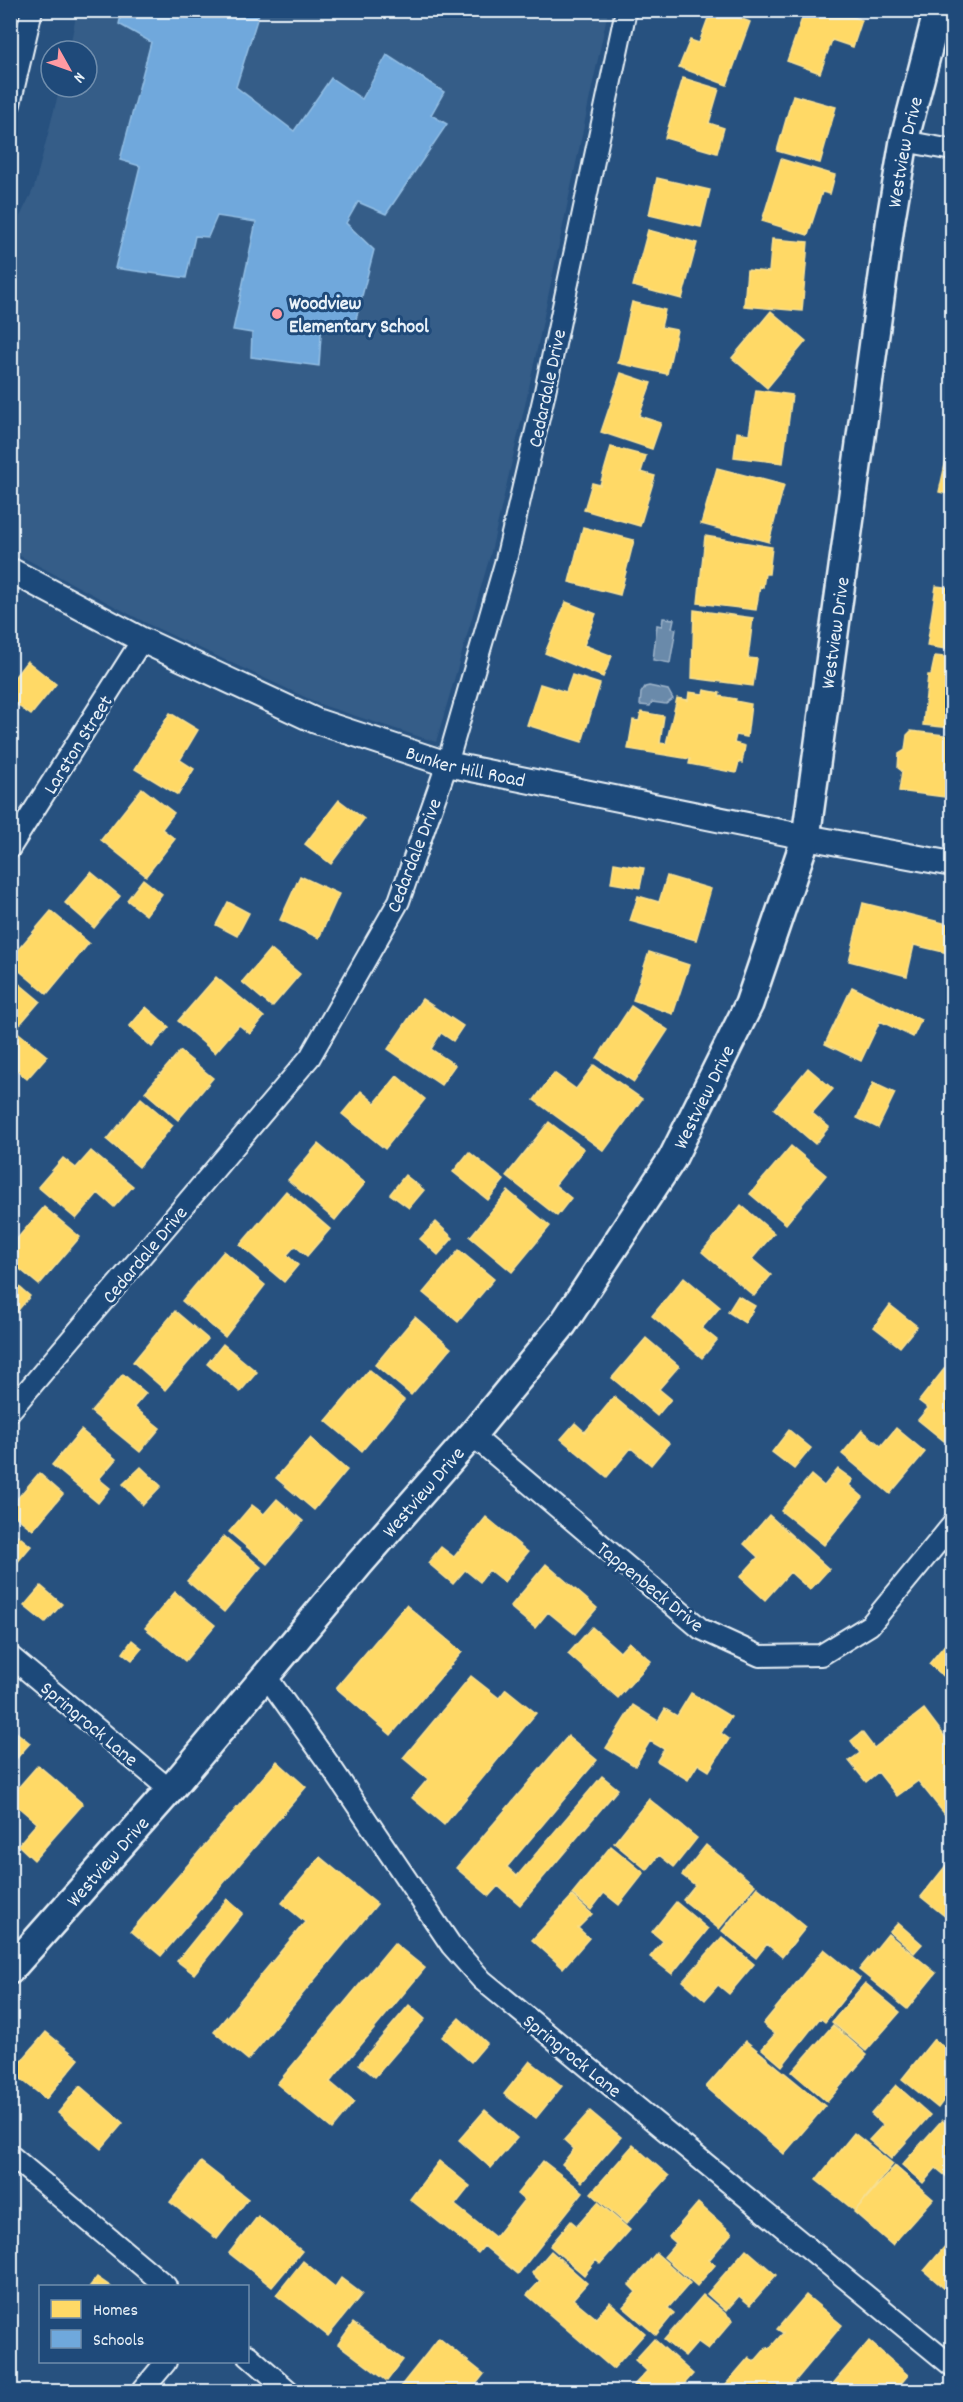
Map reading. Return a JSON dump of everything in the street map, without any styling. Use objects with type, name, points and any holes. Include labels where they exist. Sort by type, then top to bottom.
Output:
[{"type":"main road","name":"Westview Drive","points":[[10,1970],[170,1790],[472,1435],[563,1324],[672,1159],[749,1004],[806,837],[891,218],[904,141],[938,10]]},
{"type":"street","points":[[10,104],[32,10]]},
{"type":"street","name":"Cedardale Drive","points":[[10,1411],[310,1057],[399,901],[447,764],[506,560],[547,384],[626,10]]},
{"type":"street","points":[[904,141],[952,150]]},
{"type":"street","name":"Bunker Hill Road","points":[[10,570],[142,640],[316,721],[447,764],[806,837],[952,864]]},
{"type":"street","name":"Larston Street","points":[[10,848],[142,640]]},
{"type":"street","name":"Tappenbeck Drive","points":[[472,1435],[701,1629],[760,1656],[821,1655],[870,1625],[952,1524]]},
{"type":"street","name":"Springrock Lane","points":[[10,1656],[170,1790]]},
{"type":"street","name":"Springrock Lane","points":[[266,1676],[329,1764],[451,1945],[482,1980],[952,2366]]},
{"type":"street","points":[[10,2155],[165,2285]]},
{"type":"street","points":[[249,2356],[290,2391]]},
{"type":"street","points":[[141,2391],[164,2363]]},
{"type":"shaded area","name":"Woodview Elementary School","points":[[77,11],[608,11],[528,392],[490,556],[436,742],[322,705],[150,625],[11,551],[10,237],[34,188],[57,99],[99,99],[99,39],[71,39]]},
{"type":"shaded area","points":[[663,618],[674,619],[672,628],[676,629],[670,663],[653,660],[657,625],[662,626]]},
{"type":"shaded area","points":[[645,687],[668,690],[673,699],[666,704],[652,702],[650,706],[640,705],[641,693]]},
{"type":"building: Homes","points":[[711,10],[718,10],[750,22],[727,85],[679,67],[690,40],[699,43]]},
{"type":"building: Homes","points":[[805,10],[834,10],[862,20],[853,47],[832,40],[820,73],[787,61]]},
{"type":"building: Homes","points":[[683,78],[719,89],[709,123],[724,128],[717,153],[665,138]]},
{"type":"building: Homes","points":[[793,95],[836,107],[820,163],[777,151]]},
{"type":"building: Homes","points":[[781,159],[835,175],[830,194],[822,192],[808,235],[762,221]]},
{"type":"building: Homes","points":[[657,178],[710,190],[701,227],[649,215]]},
{"type":"building: Homes","points":[[648,230],[697,243],[682,299],[633,286]]},
{"type":"building: Homes","points":[[772,239],[808,242],[802,311],[744,306],[747,270],[769,272]]},
{"type":"building: Homes","points":[[632,302],[665,310],[661,327],[677,330],[667,374],[618,363]]},
{"type":"building: Homes","points":[[771,311],[806,341],[767,388],[732,358]]},
{"type":"building: Homes","points":[[621,373],[651,383],[639,416],[661,423],[652,449],[601,432]]},
{"type":"building: Homes","points":[[756,390],[792,395],[783,463],[734,457],[737,432],[749,434]]},
{"type":"building: Homes","points":[[611,447],[646,456],[641,472],[655,476],[640,526],[584,510],[592,483],[600,485]]},
{"type":"building: Homes","points":[[947,456],[952,457],[952,495],[939,492]]},
{"type":"building: Homes","points":[[717,468],[784,485],[769,542],[701,524]]},
{"type":"building: Homes","points":[[583,527],[634,540],[620,595],[569,582]]},
{"type":"building: Homes","points":[[705,536],[772,547],[769,574],[765,574],[763,587],[760,586],[756,610],[698,603]]},
{"type":"building: Homes","points":[[936,586],[952,588],[952,650],[927,646]]},
{"type":"building: Homes","points":[[566,602],[596,614],[584,645],[612,656],[603,677],[545,653]]},
{"type":"building: Homes","points":[[694,610],[753,618],[748,658],[757,659],[753,686],[692,678]]},
{"type":"building: Homes","points":[[935,656],[952,658],[952,728],[923,725],[928,675],[931,675]]},
{"type":"building: Homes","points":[[27,661],[56,684],[31,715],[10,700],[10,683]]},
{"type":"building: Homes","points":[[572,675],[600,684],[582,742],[527,725],[540,684],[566,692]]},
{"type":"building: Homes","points":[[704,690],[751,704],[747,737],[736,735],[734,743],[745,746],[742,763],[739,762],[736,773],[689,764],[690,759],[628,749],[633,720],[639,721],[641,712],[664,716],[660,743],[666,744],[677,698],[688,700],[689,692],[703,694]]},
{"type":"building: Homes","points":[[170,713],[198,730],[180,760],[194,769],[178,795],[135,769]]},
{"type":"building: Homes","points":[[911,731],[952,736],[952,798],[899,791],[902,771],[898,768],[899,754],[905,750],[907,735]]},
{"type":"building: Homes","points":[[10,733],[17,738],[10,746]]},
{"type":"building: Homes","points":[[142,788],[174,813],[162,829],[175,839],[146,876],[101,840]]},
{"type":"building: Homes","points":[[339,800],[364,819],[331,864],[305,844]]},
{"type":"building: Homes","points":[[614,863],[644,868],[640,888],[611,883]]},
{"type":"building: Homes","points":[[91,872],[120,896],[94,928],[65,903]]},
{"type":"building: Homes","points":[[300,876],[339,894],[319,938],[280,920]]},
{"type":"building: Homes","points":[[667,876],[711,889],[696,940],[630,921],[638,896],[659,902]]},
{"type":"building: Homes","points":[[143,879],[162,894],[146,915],[127,900]]},
{"type":"building: Homes","points":[[228,902],[249,913],[237,936],[216,925]]},
{"type":"building: Homes","points":[[863,903],[952,925],[952,954],[914,945],[907,976],[849,961]]},
{"type":"building: Homes","points":[[51,911],[89,943],[47,994],[10,963],[10,959]]},
{"type":"building: Homes","points":[[270,949],[300,974],[272,1007],[242,982]]},
{"type":"building: Homes","points":[[649,952],[689,965],[673,1014],[633,1000]]},
{"type":"building: Homes","points":[[10,976],[40,1001],[15,1030],[47,1056],[27,1079],[10,1064]]},
{"type":"building: Homes","points":[[216,977],[264,1017],[250,1034],[239,1025],[215,1053],[178,1021]]},
{"type":"building: Homes","points":[[852,987],[921,1020],[913,1037],[880,1021],[861,1061],[825,1044]]},
{"type":"building: Homes","points":[[422,999],[463,1026],[453,1041],[441,1033],[431,1049],[455,1065],[441,1085],[388,1049]]},
{"type":"building: Homes","points":[[631,1006],[668,1030],[634,1082],[597,1058]]},
{"type":"building: Homes","points":[[146,1007],[169,1027],[152,1047],[129,1027]]},
{"type":"building: Homes","points":[[180,1051],[213,1078],[178,1120],[145,1092]]},
{"type":"building: Homes","points":[[594,1065],[642,1099],[604,1151],[534,1100],[554,1073],[576,1089]]},
{"type":"building: Homes","points":[[808,1068],[833,1089],[812,1113],[829,1127],[815,1144],[774,1109]]},
{"type":"building: Homes","points":[[397,1076],[425,1099],[385,1149],[342,1114],[361,1091],[375,1103]]},
{"type":"building: Homes","points":[[873,1083],[895,1093],[878,1128],[857,1118]]},
{"type":"building: Homes","points":[[141,1098],[173,1125],[139,1167],[107,1140]]},
{"type":"building: Homes","points":[[549,1122],[584,1149],[555,1185],[571,1198],[557,1216],[506,1176]]},
{"type":"building: Homes","points":[[318,1144],[365,1183],[335,1220],[288,1180]]},
{"type":"building: Homes","points":[[791,1146],[826,1175],[786,1224],[750,1194]]},
{"type":"building: Homes","points":[[91,1151],[133,1186],[114,1207],[98,1193],[76,1219],[38,1187],[63,1158],[76,1168]]},
{"type":"building: Homes","points":[[469,1152],[504,1180],[488,1200],[453,1172]]},
{"type":"building: Homes","points":[[405,1175],[424,1190],[409,1208],[390,1194]]},
{"type":"building: Homes","points":[[286,1191],[330,1229],[307,1256],[295,1246],[287,1255],[298,1265],[284,1282],[240,1245]]},
{"type":"building: Homes","points":[[508,1191],[550,1226],[512,1272],[470,1237]]},
{"type":"building: Homes","points":[[741,1205],[774,1233],[752,1259],[771,1275],[754,1296],[702,1252]]},
{"type":"building: Homes","points":[[44,1207],[80,1237],[39,1285],[10,1261],[10,1247]]},
{"type":"building: Homes","points":[[436,1222],[453,1238],[438,1255],[420,1239]]},
{"type":"building: Homes","points":[[459,1250],[494,1279],[458,1322],[423,1293]]},
{"type":"building: Homes","points":[[224,1251],[265,1285],[225,1337],[182,1301]]},
{"type":"building: Homes","points":[[684,1277],[720,1307],[702,1328],[717,1340],[702,1358],[652,1316]]},
{"type":"building: Homes","points":[[10,1279],[30,1296],[10,1320]]},
{"type":"building: Homes","points":[[738,1296],[755,1306],[745,1323],[728,1312]]},
{"type":"building: Homes","points":[[890,1305],[917,1326],[900,1347],[874,1327]]},
{"type":"building: Homes","points":[[175,1311],[208,1339],[165,1390],[133,1362]]},
{"type":"building: Homes","points":[[415,1317],[451,1348],[411,1395],[375,1365]]},
{"type":"building: Homes","points":[[646,1338],[679,1366],[659,1389],[671,1399],[657,1416],[612,1378]]},
{"type":"building: Homes","points":[[223,1344],[257,1372],[240,1392],[207,1364]]},
{"type":"building: Homes","points":[[948,1364],[952,1367],[952,1431],[944,1441],[918,1420],[928,1408],[919,1401]]},
{"type":"building: Homes","points":[[369,1370],[404,1400],[362,1451],[326,1421]]},
{"type":"building: Homes","points":[[123,1374],[146,1393],[134,1407],[160,1428],[140,1452],[91,1412]]},
{"type":"building: Homes","points":[[614,1397],[669,1443],[651,1465],[631,1448],[607,1477],[561,1439],[575,1423],[585,1432]]},
{"type":"building: Homes","points":[[896,1428],[925,1452],[890,1494],[842,1454],[862,1430],[881,1446]]},
{"type":"building: Homes","points":[[81,1430],[116,1459],[99,1479],[110,1488],[98,1503],[52,1465]]},
{"type":"building: Homes","points":[[789,1430],[811,1448],[794,1469],[772,1452]]},
{"type":"building: Homes","points":[[310,1438],[347,1470],[314,1510],[276,1478]]},
{"type":"building: Homes","points":[[141,1467],[161,1486],[143,1505],[123,1484]]},
{"type":"building: Homes","points":[[838,1469],[853,1480],[849,1485],[863,1497],[824,1545],[781,1511],[811,1475],[824,1486]]},
{"type":"building: Homes","points":[[39,1473],[63,1494],[33,1530],[10,1512],[10,1507]]},
{"type":"building: Homes","points":[[277,1499],[303,1521],[267,1564],[229,1532],[252,1505],[264,1514]]},
{"type":"building: Homes","points":[[769,1515],[829,1569],[810,1590],[790,1572],[765,1600],[740,1577],[758,1557],[744,1544]]},
{"type":"building: Homes","points":[[486,1517],[528,1552],[504,1582],[489,1570],[480,1582],[465,1570],[453,1584],[428,1563],[441,1547],[454,1557]]},
{"type":"building: Homes","points":[[10,1529],[31,1546],[10,1571]]},
{"type":"building: Homes","points":[[224,1536],[261,1567],[224,1612],[187,1581]]},
{"type":"building: Homes","points":[[546,1564],[597,1608],[575,1634],[548,1612],[535,1628],[510,1607]]},
{"type":"building: Homes","points":[[41,1586],[62,1604],[45,1623],[24,1606]]},
{"type":"building: Homes","points":[[175,1592],[215,1625],[185,1661],[145,1628]]},
{"type":"building: Homes","points":[[406,1605],[462,1652],[391,1735],[336,1688]]},
{"type":"building: Homes","points":[[592,1627],[620,1652],[629,1642],[651,1661],[618,1698],[568,1654]]},
{"type":"building: Homes","points":[[952,1636],[952,1683],[929,1664]]},
{"type":"building: Homes","points":[[132,1640],[142,1648],[132,1660],[123,1653]]},
{"type":"building: Homes","points":[[471,1676],[499,1698],[506,1689],[536,1713],[444,1825],[412,1798],[428,1779],[403,1758]]},
{"type":"building: Homes","points":[[691,1693],[731,1717],[721,1733],[729,1739],[709,1771],[698,1764],[688,1780],[657,1761],[664,1749],[650,1741],[635,1766],[606,1748],[633,1705],[658,1721],[665,1709],[677,1716]]},
{"type":"building: Homes","points":[[924,1709],[952,1746],[952,1813],[947,1817],[918,1781],[897,1796],[878,1772],[866,1782],[849,1761],[860,1753],[851,1741],[862,1732],[874,1748]]},
{"type":"building: Homes","points":[[10,1727],[30,1743],[10,1766]]},
{"type":"building: Homes","points":[[568,1736],[597,1760],[507,1867],[517,1876],[602,1776],[618,1789],[520,1905],[498,1886],[489,1896],[456,1868]]},
{"type":"building: Homes","points":[[277,1761],[306,1787],[161,1956],[131,1931]]},
{"type":"building: Homes","points":[[38,1765],[83,1804],[34,1860],[18,1845],[37,1823],[10,1800],[10,1797]]},
{"type":"building: Homes","points":[[649,1799],[697,1838],[674,1867],[659,1855],[647,1870],[614,1843]]},
{"type":"building: Homes","points":[[706,1845],[755,1885],[719,1929],[683,1900],[695,1885],[682,1875]]},
{"type":"building: Homes","points":[[611,1846],[644,1873],[619,1905],[604,1893],[591,1910],[572,1894]]},
{"type":"building: Homes","points":[[320,1857],[377,1904],[248,2060],[214,2032],[305,1922],[282,1903]]},
{"type":"building: Homes","points":[[952,1858],[952,1922],[921,1897]]},
{"type":"building: Homes","points":[[757,1887],[806,1927],[782,1957],[767,1944],[756,1958],[722,1931]]},
{"type":"building: Homes","points":[[572,1896],[592,1914],[578,1928],[589,1938],[563,1968],[532,1940]]},
{"type":"building: Homes","points":[[227,1899],[243,1913],[194,1974],[177,1961]]},
{"type":"building: Homes","points":[[676,1902],[708,1929],[672,1974],[650,1957],[663,1941],[652,1932]]},
{"type":"building: Homes","points":[[898,1923],[922,1944],[914,1953],[890,1932]]},
{"type":"building: Homes","points":[[888,1934],[936,1973],[907,2009],[859,1970]]},
{"type":"building: Homes","points":[[722,1937],[754,1964],[729,1994],[718,1985],[705,2000],[683,1981]]},
{"type":"building: Homes","points":[[394,1943],[425,1968],[330,2082],[354,2102],[332,2129],[277,2084]]},
{"type":"building: Homes","points":[[824,1949],[860,1978],[825,2022],[820,2018],[782,2066],[762,2049],[775,2034],[763,2024]]},
{"type":"building: Homes","points":[[865,1983],[900,2012],[866,2051],[832,2022]]},
{"type":"building: Homes","points":[[409,2005],[425,2019],[375,2077],[359,2064]]},
{"type":"building: Homes","points":[[459,2018],[487,2043],[471,2062],[442,2037]]},
{"type":"building: Homes","points":[[833,2025],[867,2055],[827,2102],[792,2072]]},
{"type":"building: Homes","points":[[46,2032],[79,2059],[46,2099],[12,2072]]},
{"type":"building: Homes","points":[[934,2039],[952,2054],[952,2089],[938,2108],[902,2079]]},
{"type":"building: Homes","points":[[746,2041],[825,2106],[784,2154],[706,2087]]},
{"type":"building: Homes","points":[[530,2061],[562,2086],[536,2118],[504,2094]]},
{"type":"building: Homes","points":[[896,2085],[930,2115],[891,2159],[869,2140],[883,2125],[871,2114]]},
{"type":"building: Homes","points":[[80,2086],[123,2123],[101,2149],[58,2113]]},
{"type":"building: Homes","points":[[952,2105],[952,2121],[945,2115]]},
{"type":"building: Homes","points":[[485,2110],[517,2138],[491,2168],[459,2140]]},
{"type":"building: Homes","points":[[590,2111],[621,2137],[582,2182],[562,2164],[574,2149],[564,2140]]},
{"type":"building: Homes","points":[[942,2120],[952,2130],[952,2171],[947,2177],[936,2168],[923,2183],[902,2165]]},
{"type":"building: Homes","points":[[854,2133],[893,2164],[855,2211],[816,2180]]},
{"type":"building: Homes","points":[[633,2145],[669,2176],[626,2224],[591,2193]]},
{"type":"building: Homes","points":[[439,2161],[470,2186],[455,2205],[495,2237],[524,2200],[517,2194],[543,2161],[583,2192],[518,2274],[484,2246],[478,2253],[410,2199]]},
{"type":"building: Homes","points":[[201,2162],[248,2199],[217,2239],[170,2202]]},
{"type":"building: Homes","points":[[895,2166],[933,2199],[892,2245],[854,2212]]},
{"type":"building: Homes","points":[[598,2202],[630,2230],[600,2264],[596,2260],[584,2275],[550,2246],[571,2221],[577,2226]]},
{"type":"building: Homes","points":[[698,2203],[732,2233],[709,2260],[715,2265],[697,2286],[664,2257],[676,2243],[669,2237]]},
{"type":"building: Homes","points":[[258,2216],[302,2251],[272,2287],[229,2253]]},
{"type":"building: Homes","points":[[952,2238],[952,2295],[924,2271]]},
{"type":"building: Homes","points":[[746,2249],[776,2275],[750,2305],[739,2296],[726,2311],[707,2294]]},
{"type":"building: Homes","points":[[551,2251],[587,2283],[573,2299],[596,2318],[610,2302],[645,2333],[613,2369],[527,2295],[540,2281],[532,2273]]},
{"type":"building: Homes","points":[[656,2253],[690,2283],[668,2308],[674,2313],[656,2335],[623,2307],[636,2292],[629,2285]]},
{"type":"building: Homes","points":[[303,2261],[335,2287],[341,2278],[362,2294],[328,2336],[276,2295]]},
{"type":"building: Homes","points":[[97,2277],[109,2285],[91,2285]]},
{"type":"building: Homes","points":[[703,2295],[733,2320],[708,2349],[698,2342],[685,2357],[664,2340]]},
{"type":"building: Homes","points":[[806,2295],[842,2325],[786,2392],[720,2391],[749,2357],[754,2362],[767,2347],[769,2349],[783,2333],[777,2329]]},
{"type":"building: Homes","points":[[353,2323],[403,2360],[387,2381],[338,2344]]},
{"type":"building: Homes","points":[[439,2338],[484,2374],[470,2392],[396,2392]]},
{"type":"building: Homes","points":[[654,2339],[693,2374],[677,2392],[641,2392],[634,2385],[647,2371],[635,2360]]},
{"type":"building: Homes","points":[[869,2341],[908,2375],[894,2392],[826,2392]]},
{"type":"building: Schools","points":[[122,10],[260,10],[236,87],[294,131],[331,78],[362,99],[387,55],[444,92],[431,115],[447,124],[386,214],[358,202],[346,223],[374,250],[355,323],[322,320],[319,366],[251,357],[252,333],[233,330],[256,222],[217,216],[208,237],[195,236],[186,278],[115,268],[140,166],[120,160],[151,42],[119,24]]},
{"type":"place","name":"Woodview Elementary School","points":[[277,314]]}]
